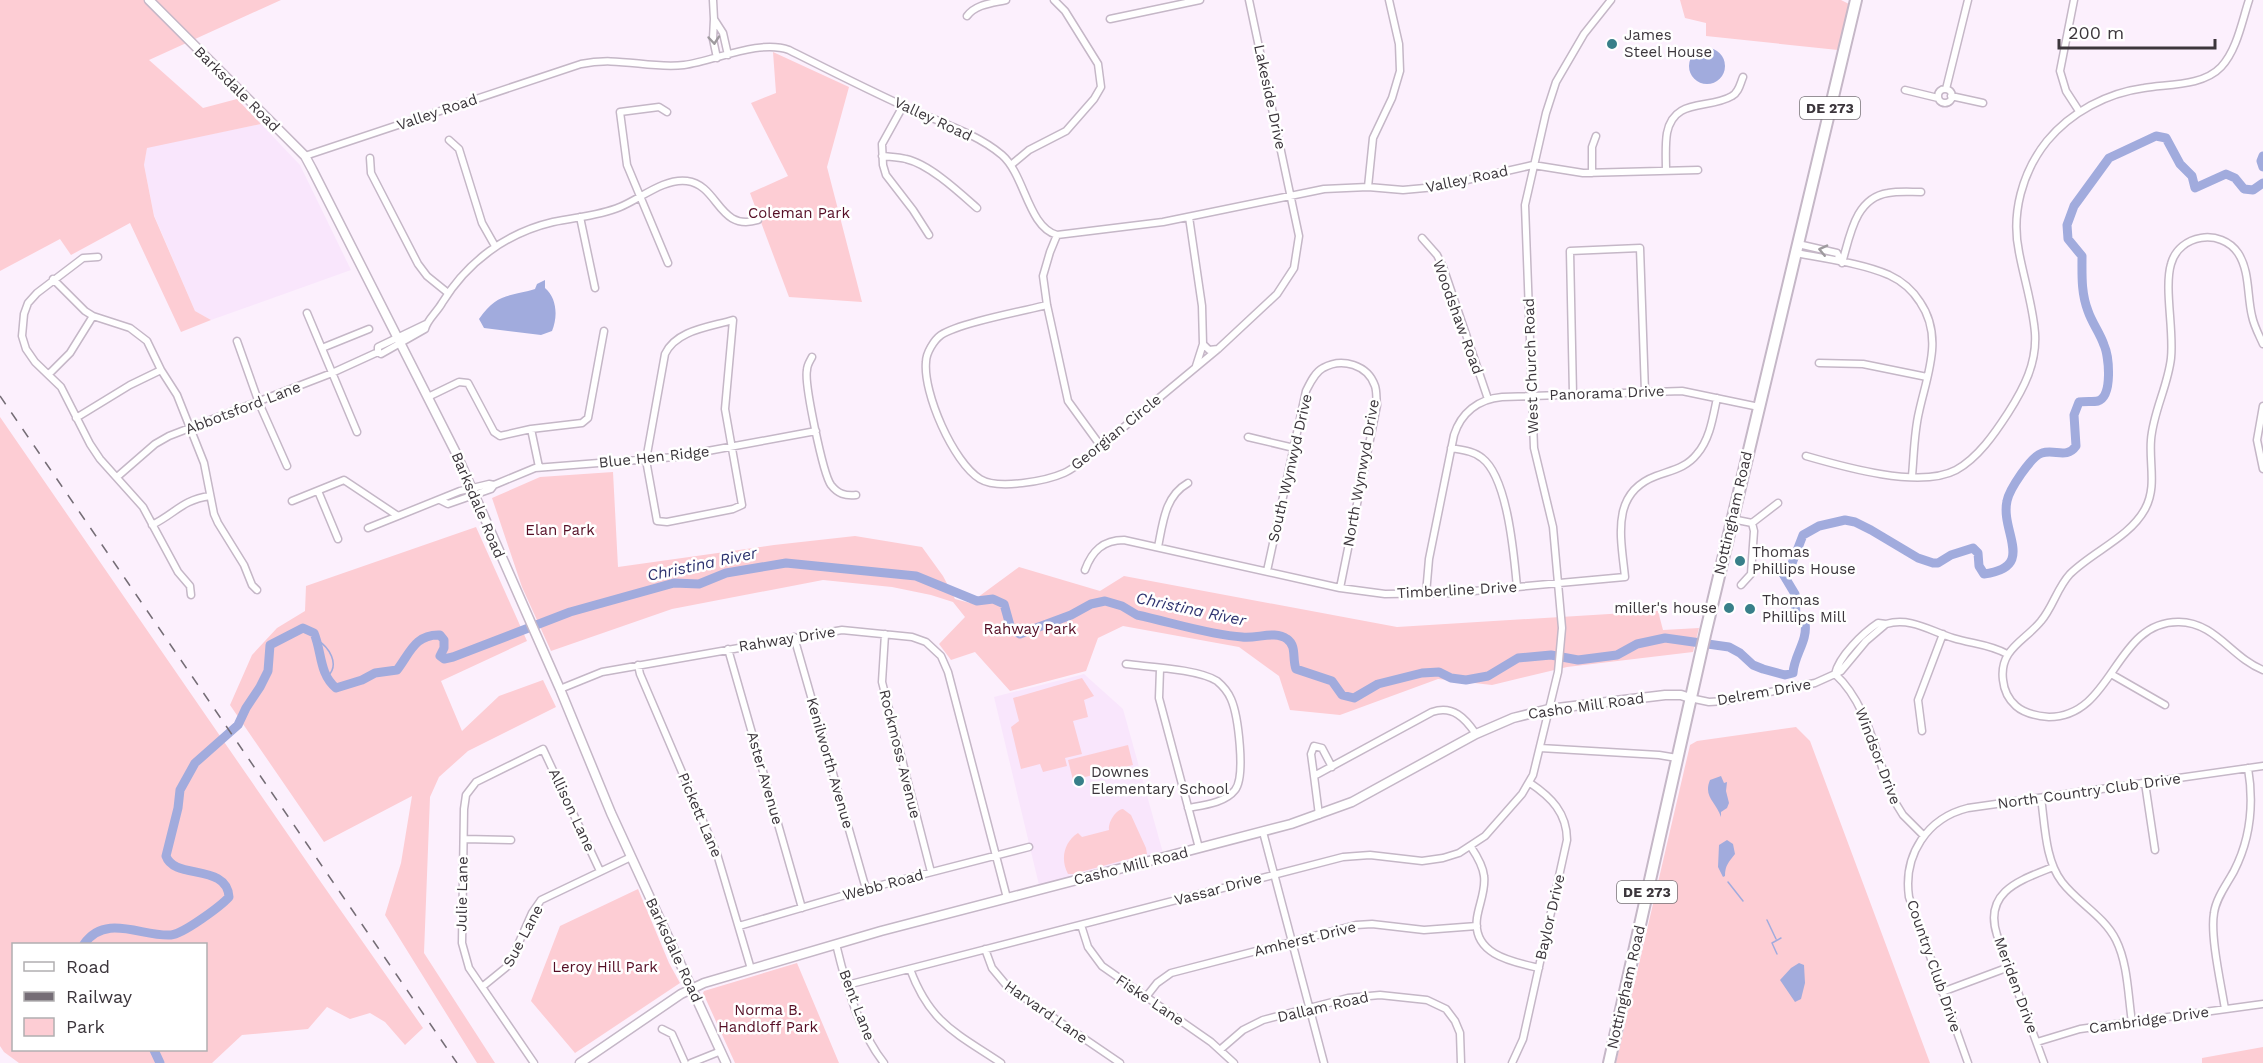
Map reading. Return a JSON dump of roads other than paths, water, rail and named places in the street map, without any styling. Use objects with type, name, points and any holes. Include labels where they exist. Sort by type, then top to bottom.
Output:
[{"type":"main road","name":"Nottingham Road","points":[[1609,1063],[1690,698],[1855,0]]},
{"type":"street","name":"Barksdale Road","points":[[149,0],[305,156],[428,397],[473,492],[528,621],[560,689],[630,856],[726,1063]]},
{"type":"street","points":[[713,0],[713,39],[717,58]]},
{"type":"street","points":[[967,16],[979,6],[1006,0]]},
{"type":"street","points":[[1011,165],[1029,150],[1066,131],[1094,99],[1101,87],[1098,64],[1065,11],[1054,0]]},
{"type":"street","points":[[1110,19],[1200,0]]},
{"type":"street","name":"Lakeside Drive","points":[[1249,0],[1290,195]]},
{"type":"street","points":[[1368,187],[1373,138],[1392,98],[1400,71],[1399,44],[1389,0]]},
{"type":"street","name":"West Church Road","points":[[1540,748],[1561,651],[1562,619],[1552,517],[1534,448],[1530,313],[1524,217],[1533,165],[1556,82],[1584,34],[1611,0]]},
{"type":"street","points":[[1946,89],[1968,0]]},
{"type":"street","points":[[2074,0],[2060,71],[2066,91],[2079,111]]},
{"type":"street","points":[[1806,456],[1866,472],[1931,478],[1945,474],[1966,463],[2005,418],[2024,387],[2032,363],[2035,334],[2017,233],[2021,192],[2031,166],[2045,143],[2079,111],[2120,93],[2195,81],[2214,73],[2228,59],[2249,0]]},
{"type":"street","points":[[714,19],[723,33],[728,55]]},
{"type":"street","name":"Valley Road","points":[[305,156],[581,64],[616,60],[676,66],[762,48],[782,47],[903,106],[980,140],[1002,155],[1011,165],[1041,224],[1050,233],[1057,235],[1189,217],[1324,189],[1436,188],[1533,165]]},
{"type":"street","points":[[1666,171],[1667,134],[1675,116],[1691,106],[1730,98],[1738,91],[1743,77]]},
{"type":"street","points":[[1946,89],[1951,96]]},
{"type":"street","points":[[1938,98],[1939,92],[1946,89]]},
{"type":"street","points":[[1905,90],[1938,98],[1945,102],[1951,96]]},
{"type":"street","points":[[1951,96],[1983,103]]},
{"type":"street","points":[[903,106],[882,144],[882,156],[886,175],[913,210],[928,235]]},
{"type":"street","points":[[668,112],[659,107],[620,112],[627,165],[668,263]]},
{"type":"street","points":[[1592,173],[1592,147],[1596,136]]},
{"type":"street","points":[[449,140],[459,149],[482,223],[495,246]]},
{"type":"street","points":[[882,156],[907,159],[919,164],[977,208]]},
{"type":"street","points":[[370,158],[371,173],[418,264],[427,276],[448,293]]},
{"type":"street","points":[[1533,165],[1574,173],[1698,170]]},
{"type":"street","name":"Abbotsford Lane","points":[[117,477],[155,444],[190,428],[332,373],[378,352],[381,354],[399,341],[425,329],[426,324],[437,312],[448,293],[467,270],[495,246],[531,228],[605,213],[672,182],[692,182],[704,188],[732,219],[751,222],[758,220]]},
{"type":"street","points":[[1842,263],[1856,219],[1870,201],[1886,193],[1921,192]]},
{"type":"street","name":"Georgian Circle","points":[[1047,305],[961,327],[941,335],[932,346],[926,360],[926,383],[951,444],[965,466],[981,480],[1000,484],[1050,478],[1065,472],[1083,461],[1218,349],[1277,294],[1294,268],[1299,236],[1290,195]]},
{"type":"street","points":[[580,217],[595,288]]},
{"type":"street","points":[[1189,217],[1202,306],[1203,344],[1195,368]]},
{"type":"street","points":[[1057,235],[1043,276],[1047,305],[1068,401],[1100,445]]},
{"type":"street","points":[[2263,344],[2253,319],[2244,267],[2235,250],[2224,241],[2212,237],[2199,238],[2182,246],[2173,258],[2169,272],[2171,353],[2169,372],[2151,436],[2152,480],[2148,503],[2134,524],[2068,577],[2044,618],[2007,654],[2002,670],[2005,690],[2017,707],[2034,715],[2059,716],[2079,708],[2095,696],[2131,644],[2142,634],[2159,625],[2177,622],[2190,623],[2209,630],[2247,662],[2263,670]]},
{"type":"street","name":"Woodshaw Road","points":[[1422,238],[1437,255],[1443,267],[1488,399]]},
{"type":"street","points":[[1573,394],[1570,251],[1640,248],[1645,392]]},
{"type":"street","points":[[1797,248],[1837,253],[1842,263],[1890,275],[1916,297],[1929,319],[1933,336],[1933,352],[1917,424],[1912,476]]},
{"type":"street","points":[[98,257],[83,258],[53,279],[28,303],[21,326],[26,349],[35,362],[61,387],[100,459],[143,507],[177,572],[190,586],[191,595]]},
{"type":"street","points":[[53,279],[74,302],[93,316],[130,328],[147,341],[161,370],[177,395],[204,463],[218,523],[244,565],[252,585],[258,590]]},
{"type":"street","points":[[307,313],[357,432]]},
{"type":"street","points":[[49,374],[70,353],[93,316]]},
{"type":"street","points":[[733,320],[724,403],[731,447],[742,505],[738,508],[667,522],[657,521],[646,460],[663,363],[668,348],[680,337],[733,320]]},
{"type":"street","points":[[322,348],[369,329]]},
{"type":"street","points":[[428,397],[465,381],[471,386],[497,435],[578,425],[586,421],[589,412],[604,331]]},
{"type":"street","points":[[237,341],[259,403],[288,466]]},
{"type":"street","points":[[1203,344],[1209,350],[1218,349]]},
{"type":"street","points":[[812,357],[806,375],[824,468],[832,486],[844,495],[856,495]]},
{"type":"street","points":[[1820,363],[1863,364],[1927,377]]},
{"type":"street","name":"South Wynwyd Drive","points":[[1267,571],[1306,391],[1322,369],[1334,364],[1356,365]]},
{"type":"street","name":"North Wynwyd Drive","points":[[1340,588],[1377,405],[1376,387],[1364,370],[1356,365]]},
{"type":"street","points":[[76,418],[130,385],[161,370]]},
{"type":"street","name":"Panorama Drive","points":[[1488,399],[1573,394],[1688,392],[1759,407]]},
{"type":"street","name":"Timberline Drive","points":[[1085,570],[1094,552],[1109,542],[1124,540],[1340,588],[1385,594],[1426,594],[1625,577],[1621,520],[1628,499],[1643,482],[1678,469],[1695,456],[1706,440],[1718,398]]},
{"type":"street","points":[[1426,594],[1430,559],[1456,429],[1462,418],[1474,406],[1488,399]]},
{"type":"street","points":[[2263,406],[2257,440],[2263,469]]},
{"type":"street","points":[[531,429],[539,467]]},
{"type":"street","name":"Blue Hen Ridge","points":[[368,528],[440,500],[448,504],[473,492],[491,489],[494,485],[524,471],[539,467],[685,456],[816,431]]},
{"type":"street","points":[[1248,437],[1294,448]]},
{"type":"street","points":[[1451,448],[1477,454],[1494,471],[1512,535],[1517,587]]},
{"type":"street","points":[[292,501],[344,480],[398,516]]},
{"type":"street","points":[[1158,547],[1165,513],[1171,498],[1188,483]]},
{"type":"street","points":[[318,491],[338,539]]},
{"type":"street","points":[[152,525],[166,518],[193,498],[210,496]]},
{"type":"street","points":[[1732,519],[1752,523],[1778,503]]},
{"type":"street","points":[[1741,585],[1751,574],[1754,531],[1752,523]]},
{"type":"street","points":[[1835,674],[1836,667],[1863,634],[1878,623],[1912,622],[1942,634],[1988,645],[2007,654]]},
{"type":"street","name":"Rahway Drive","points":[[560,689],[593,674],[842,630],[885,634],[926,642],[936,650],[945,663],[1006,898]]},
{"type":"street","name":"Rockmoss Avenue","points":[[885,634],[882,682],[931,872]]},
{"type":"street","points":[[1922,731],[1918,700],[1942,634]]},
{"type":"street","name":"Kenilworth Avenue","points":[[794,637],[866,889]]},
{"type":"street","name":"Aster Avenue","points":[[728,649],[802,908]]},
{"type":"street","points":[[1126,664],[1197,674],[1213,679],[1225,689],[1234,708],[1242,769],[1240,782],[1234,792],[1224,798],[1188,808]]},
{"type":"street","name":"Pickett Lane","points":[[638,665],[717,854],[751,969]]},
{"type":"street","points":[[1160,669],[1160,698],[1199,848]]},
{"type":"street","name":"Delrem Drive","points":[[1690,698],[1709,702],[1725,701],[1815,683],[1835,674]]},
{"type":"street","name":"Windsor Drive","points":[[1835,674],[1847,685],[1857,701],[1898,809],[1924,836]]},
{"type":"street","points":[[2111,674],[2165,705]]},
{"type":"street","name":"Casho Mill Road","points":[[584,1062],[692,988],[836,944],[1263,832],[1319,815],[1360,798],[1476,734],[1513,718],[1550,709],[1669,695],[1690,698]]},
{"type":"street","points":[[1314,776],[1438,710],[1457,713],[1476,734]]},
{"type":"street","points":[[1319,815],[1311,754],[1314,746],[1322,748],[1332,766]]},
{"type":"street","points":[[1540,748],[1659,754],[1677,758]]},
{"type":"street","name":"Vassar Drive","points":[[847,985],[1333,860],[1361,855],[1379,855],[1415,861],[1452,856],[1471,847],[1485,836],[1530,783],[1540,748]]},
{"type":"street","name":"Julie Lane","points":[[534,1063],[469,968],[462,949],[464,802],[471,786],[481,778],[543,749]]},
{"type":"street","name":"Allison Lane","points":[[543,749],[600,871]]},
{"type":"street","name":"North Country Club Drive","points":[[1924,836],[1940,820],[1960,810],[2263,766]]},
{"type":"street","points":[[2225,1009],[2213,914],[2239,860],[2248,833],[2252,803],[2248,768]]},
{"type":"street","name":"Baylor Drive","points":[[1512,1063],[1521,1048],[1564,855],[1567,831],[1564,818],[1556,805],[1547,795],[1530,783]]},
{"type":"street","points":[[2145,783],[2155,850]]},
{"type":"street","points":[[2041,798],[2053,867],[2063,884],[2101,920],[2117,942],[2122,958],[2132,1022]]},
{"type":"street","points":[[1263,832],[1324,1063]]},
{"type":"street","name":"Country Club Drive","points":[[1924,836],[1915,848],[1911,859],[1908,889],[1913,913],[1968,1063]]},
{"type":"street","points":[[464,839],[511,840]]},
{"type":"street","name":"Webb Road","points":[[739,926],[866,889],[1029,847]]},
{"type":"street","points":[[1471,847],[1482,867],[1484,878],[1477,918],[1477,927],[1483,941],[1494,954],[1508,961],[1539,968]]},
{"type":"street","name":"Sue Lane","points":[[482,987],[509,965],[532,913],[541,900],[630,856]]},
{"type":"street","name":"Meriden Drive","points":[[2044,1063],[1995,928],[1994,915],[1997,903],[2012,885],[2053,867]]},
{"type":"street","name":"Amherst Drive","points":[[1146,997],[1161,979],[1171,973],[1364,924],[1424,930],[1477,927]]},
{"type":"street","name":"Fiske Lane","points":[[1081,925],[1088,947],[1109,972],[1221,1049],[1234,1063]]},
{"type":"street","name":"Bent Lane","points":[[836,944],[847,985],[870,1040],[884,1063]]},
{"type":"street","name":"Harvard Lane","points":[[985,950],[992,968],[1007,986],[1120,1063]]},
{"type":"street","points":[[1942,992],[2009,967]]},
{"type":"street","points":[[910,969],[918,990],[934,1015],[947,1027],[1001,1063]]},
{"type":"street","name":"Dallam Road","points":[[1221,1049],[1243,1030],[1256,1023],[1348,998],[1371,995],[1420,998],[1446,1009],[1455,1021],[1460,1034],[1461,1063]]},
{"type":"street","name":"Cambridge Drive","points":[[2037,1042],[2071,1031],[2263,1004]]},
{"type":"street","points":[[662,1029],[672,1034],[685,1063]]},
{"type":"street","points":[[691,1063],[721,1051]]},
{"type":"water","points":[[1707,48],[1720,53],[1725,66],[1720,79],[1707,84],[1694,79],[1689,66],[1694,53]]},
{"type":"water","points":[[545,280],[545,288],[552,297],[555,308],[552,331],[541,335],[484,328],[479,319],[492,304],[504,297],[535,289],[537,284]]},
{"type":"water","points":[[1721,776],[1724,783],[1727,782],[1726,791],[1729,803],[1727,808],[1721,812],[1721,817],[1709,795],[1708,786],[1710,780]]},
{"type":"water","points":[[1727,840],[1733,844],[1735,854],[1723,877],[1718,867],[1719,845]]},
{"type":"water","points":[[1799,963],[1804,965],[1805,983],[1801,999],[1795,1002],[1780,980]]},
{"type":"waterway","name":"Christina River","points":[[85,943],[93,935],[114,928],[171,935],[202,919],[229,897],[226,886],[219,880],[210,875],[179,868],[166,856],[180,790],[195,763],[238,725],[268,671],[270,645],[303,628],[314,633],[324,669],[336,688],[362,680],[375,673],[397,670],[419,641],[432,636],[440,635],[444,640],[444,648],[440,656],[444,659],[570,612],[674,583],[699,584],[726,573],[786,563],[916,576],[977,601],[993,599],[1004,604],[1011,629],[1020,634],[1071,615],[1091,604],[1105,601],[1122,606],[1137,615],[1217,634],[1248,637],[1282,636],[1292,645],[1296,669],[1332,681],[1342,695],[1354,698],[1378,684],[1422,673],[1439,672],[1451,678],[1466,680],[1488,676],[1518,658],[1551,655],[1578,660],[1617,655],[1637,644],[1665,638],[1729,647],[1753,665],[1785,675],[1793,673],[1805,636],[1805,623],[1796,617],[1795,594],[1783,574],[1791,566],[1803,535],[1819,526],[1845,520],[1855,522],[1918,558],[1933,563],[1973,548],[1978,553],[1979,566],[1984,574],[2000,570],[2009,564],[2013,556],[2013,546],[2006,513],[2007,501],[2012,489],[2037,455],[2047,452],[2065,453],[2076,446],[2074,415],[2079,402],[2098,401],[2103,398],[2108,384],[2106,350],[2084,297],[2082,256],[2068,239],[2067,225],[2074,206],[2109,158],[2156,136],[2166,138],[2180,164],[2192,176],[2195,188],[2226,174],[2235,178],[2244,189],[2253,190],[2263,183]]},
{"type":"waterway","name":"Christina River","points":[[2263,156],[2261,161],[2263,167]]},
{"type":"waterway","name":"Christina River","points":[[317,640],[332,656],[333,666],[328,676]]},
{"type":"waterway","points":[[1728,882],[1743,901]]},
{"type":"waterway","points":[[1767,920],[1776,939]]},
{"type":"waterway","points":[[1777,954],[1772,943],[1781,938]]},
{"type":"waterway","name":"Christina River","points":[[154,1051],[160,1063]]},
{"type":"railway","points":[[0,396],[457,1063]]},
{"type":"place","name":"James Steel House","points":[[1612,44]]},
{"type":"place","name":"Thomas Phillips House","points":[[1740,561]]},
{"type":"place","name":"miller's house","points":[[1729,608]]},
{"type":"place","name":"Thomas Phillips Mill","points":[[1750,609]]},
{"type":"place","name":"Downes Elementary School","points":[[1079,781]]},
{"type":"park label","name":"Coleman Park","points":[[799,213]]},
{"type":"park label","name":"Elan Park","points":[[560,530]]},
{"type":"park label","name":"Rahway Park","points":[[1030,629]]},
{"type":"park label","name":"Leroy Hill Park","points":[[605,967]]},
{"type":"park label","name":"Norma B. Handloff Park","points":[[768,1018]]}]
